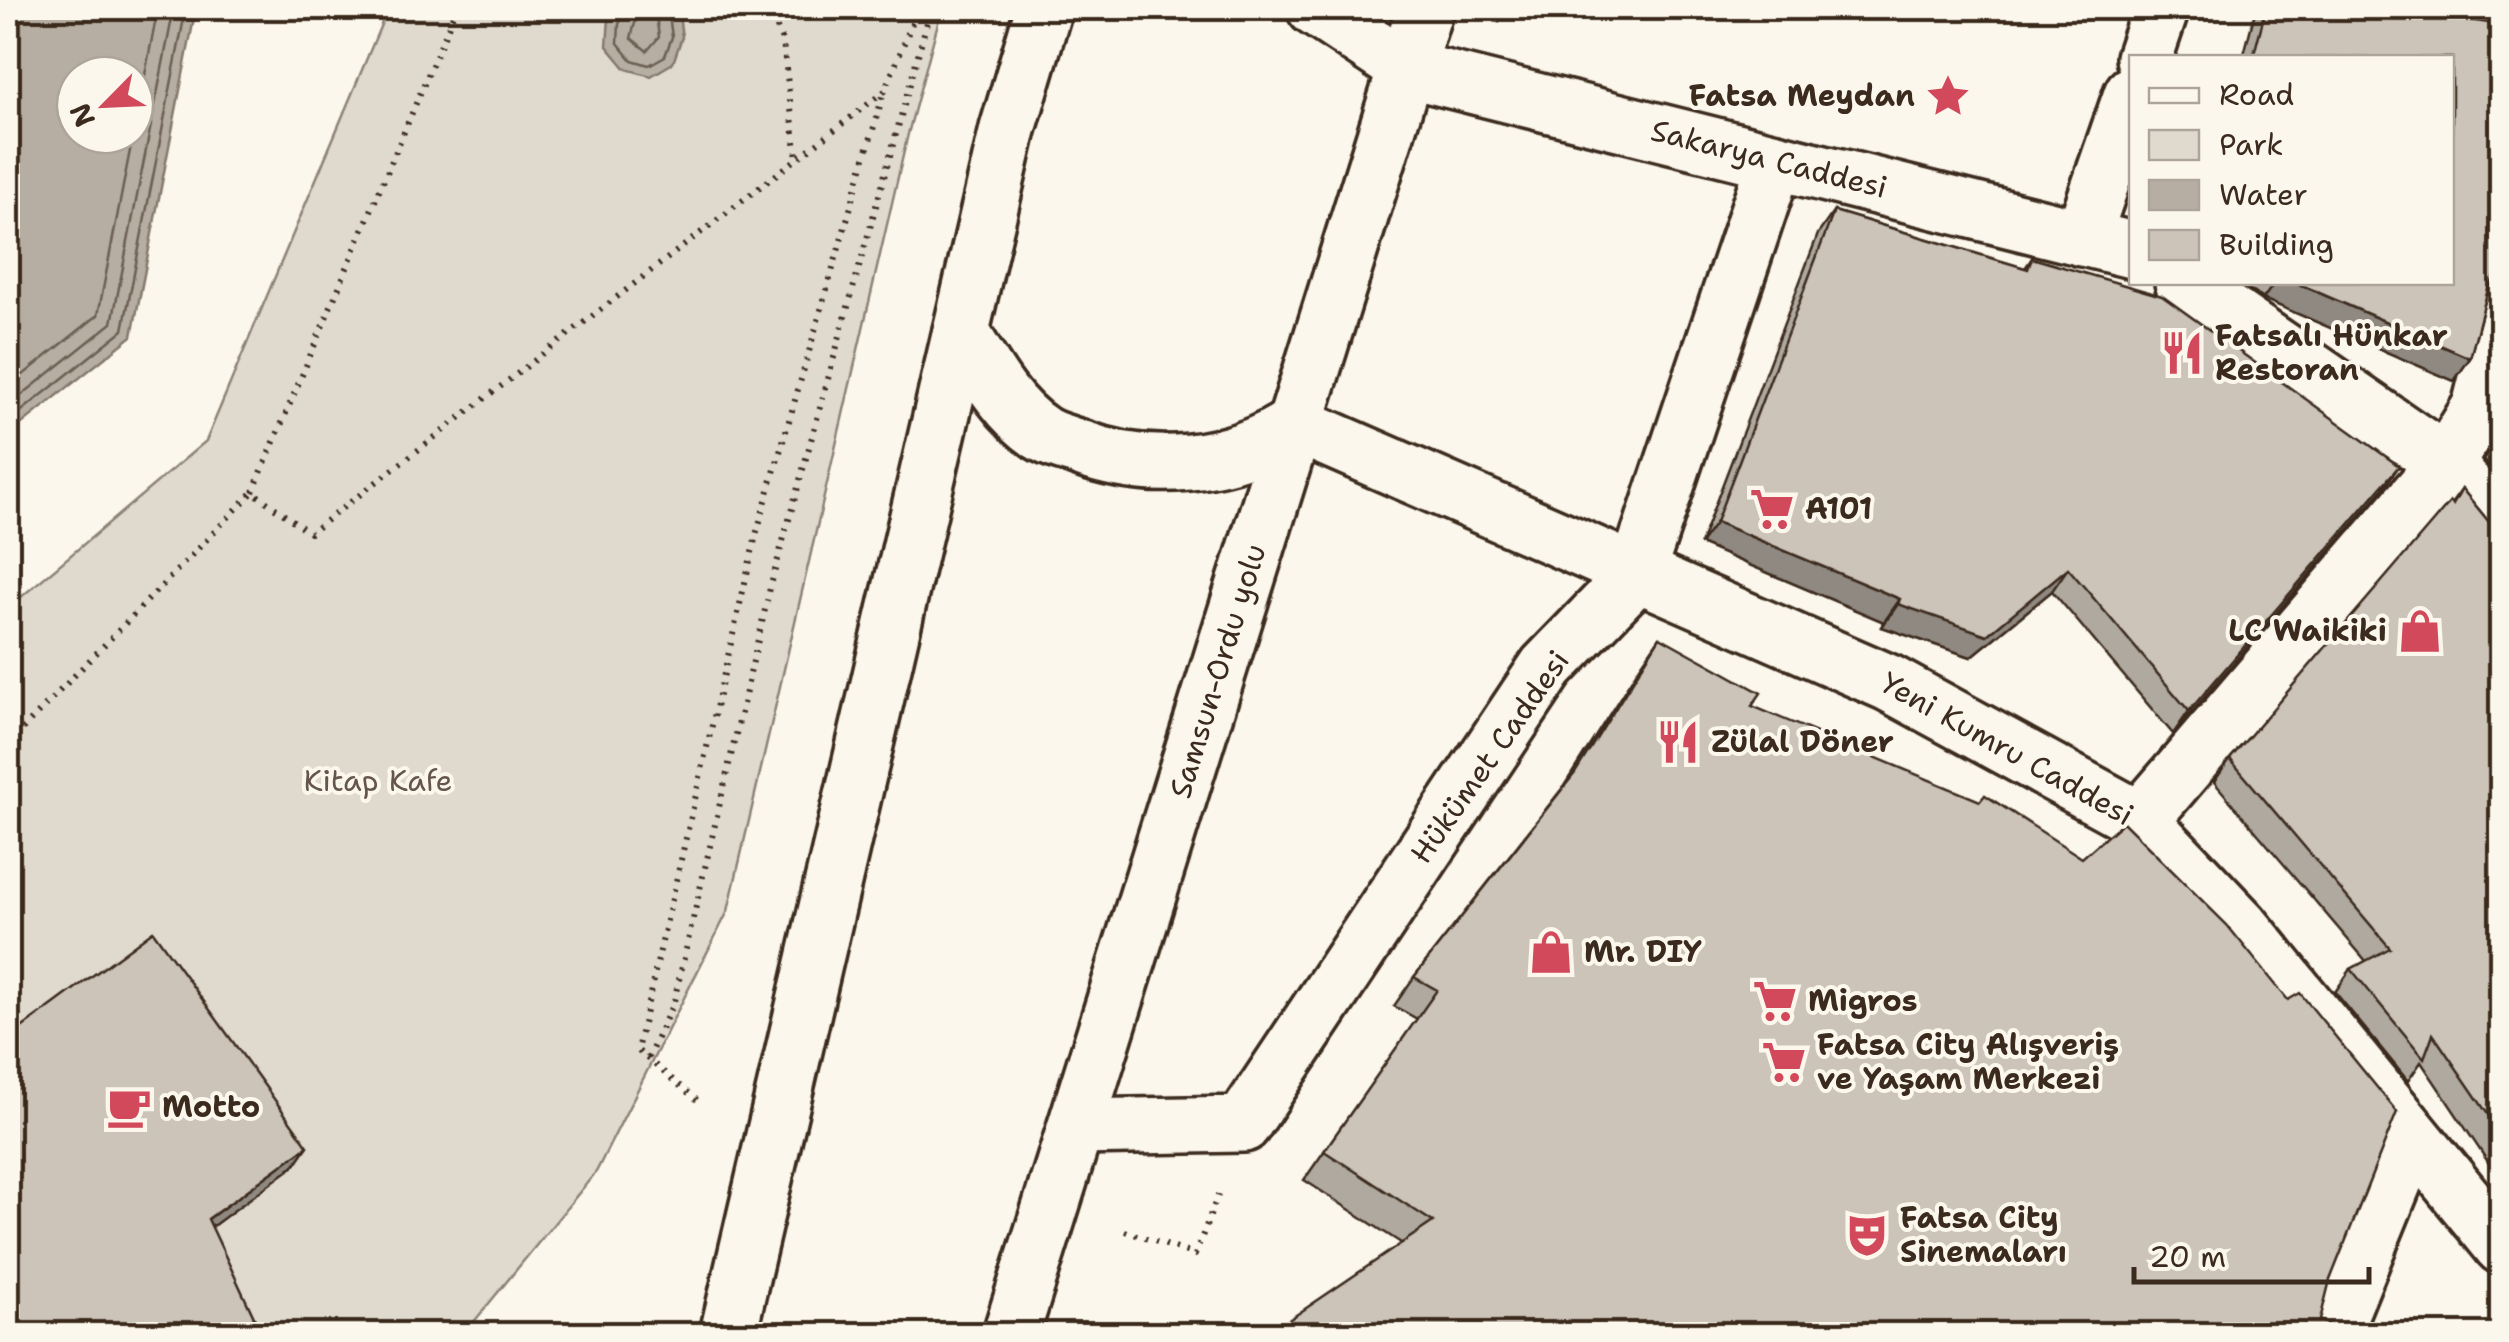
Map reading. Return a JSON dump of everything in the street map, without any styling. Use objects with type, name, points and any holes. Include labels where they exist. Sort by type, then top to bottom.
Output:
[{"type":"main road","name":"Sakarya Caddesi","points":[[1315,8],[1407,69],[2107,244]]},
{"type":"main road","name":"Samsun-Ordu yolu","points":[[1011,1334],[1425,8]]},
{"type":"main road","points":[[2145,55],[2161,8]]},
{"type":"main road","points":[[2433,8],[2502,20]]},
{"type":"main road","points":[[728,1334],[1008,130],[1045,9]]},
{"type":"main road","points":[[2107,244],[2129,112]]},
{"type":"main road","name":"Hükümet Caddesi","points":[[1248,1118],[1547,666],[1636,575],[1775,161]]},
{"type":"main road","points":[[2186,285],[2446,464],[2502,531]]},
{"type":"main road","points":[[2140,820],[2446,464],[2480,407],[2502,320]]},
{"type":"main road","points":[[961,332],[999,393],[1042,434],[1110,460],[1183,465],[1265,444],[1294,424]]},
{"type":"main road","name":"Yeni Kumru Caddesi","points":[[1294,424],[1889,683],[2140,820],[2242,927],[2411,1139],[2496,1229]]},
{"type":"main road","points":[[1076,1126],[1243,1124],[1248,1118]]},
{"type":"main road","points":[[2337,1334],[2340,1314],[2411,1139]]},
{"type":"path","points":[[8,744],[252,492],[456,8]]},
{"type":"path","points":[[769,8],[784,43],[798,158]]},
{"type":"path","points":[[696,1100],[637,1050],[756,535],[885,91],[918,8]]},
{"type":"path","points":[[648,1058],[674,1001],[770,588],[931,8]]},
{"type":"path","points":[[252,492],[310,533],[885,91]]},
{"type":"path","points":[[1125,1231],[1194,1256],[1248,1118]]},
{"type":"green space","name":"Kitap Kafe","points":[[388,8],[942,8],[908,134],[728,911],[596,1172],[464,1334],[8,1334],[8,608],[206,441]]},
{"type":"water","points":[[8,8],[196,8],[132,336],[8,435]]},
{"type":"water","points":[[621,8],[678,8],[682,37],[673,63],[651,76],[626,69],[607,46],[609,18]]},
{"type":"building","points":[[2266,8],[2428,8],[2443,16],[2502,25],[2502,272],[2488,289],[2470,358],[2301,285],[2454,285],[2454,55],[2254,55]]},
{"type":"building","points":[[1834,211],[2028,269],[2032,258],[2162,296],[2399,466],[2189,711],[2068,568],[1987,635],[1898,604],[1900,599],[1716,522]]},
{"type":"building","points":[[2462,489],[2502,533],[2502,1135],[2433,1034],[2424,1058],[2351,969],[2390,948],[2230,759],[2450,502],[2453,505]]},
{"type":"building","points":[[1660,637],[1761,693],[1752,706],[1980,801],[1985,795],[2082,858],[2123,822],[2227,925],[2288,1000],[2300,993],[2397,1112],[2330,1280],[2320,1320],[2344,1334],[1268,1334],[1433,1222],[1324,1151],[1437,990],[1414,977],[1575,773]]},
{"type":"building","name":"Motto","points":[[153,931],[308,1146],[208,1219],[259,1328],[248,1334],[8,1334],[8,1038]]},
{"type":"place","name":"Fatsa Meydan","points":[[1948,96]]},
{"type":"place","name":"Fatsalı Hünkar Restoran","points":[[2182,353]]},
{"type":"place","name":"A101","points":[[1772,509]]},
{"type":"place","name":"LC Waikiki","points":[[2420,631]]},
{"type":"place","name":"Zülal Döner","points":[[1678,742]]},
{"type":"place","name":"Mr. DIY","points":[[1551,952]]},
{"type":"place","name":"Migros","points":[[1775,1001]]},
{"type":"place","name":"Fatsa City Alışveriş ve Yaşam Merkezi","points":[[1784,1062]]},
{"type":"place","name":"Motto","points":[[129,1107]]},
{"type":"place","name":"Fatsa City Sinemaları","points":[[1867,1235]]}]
